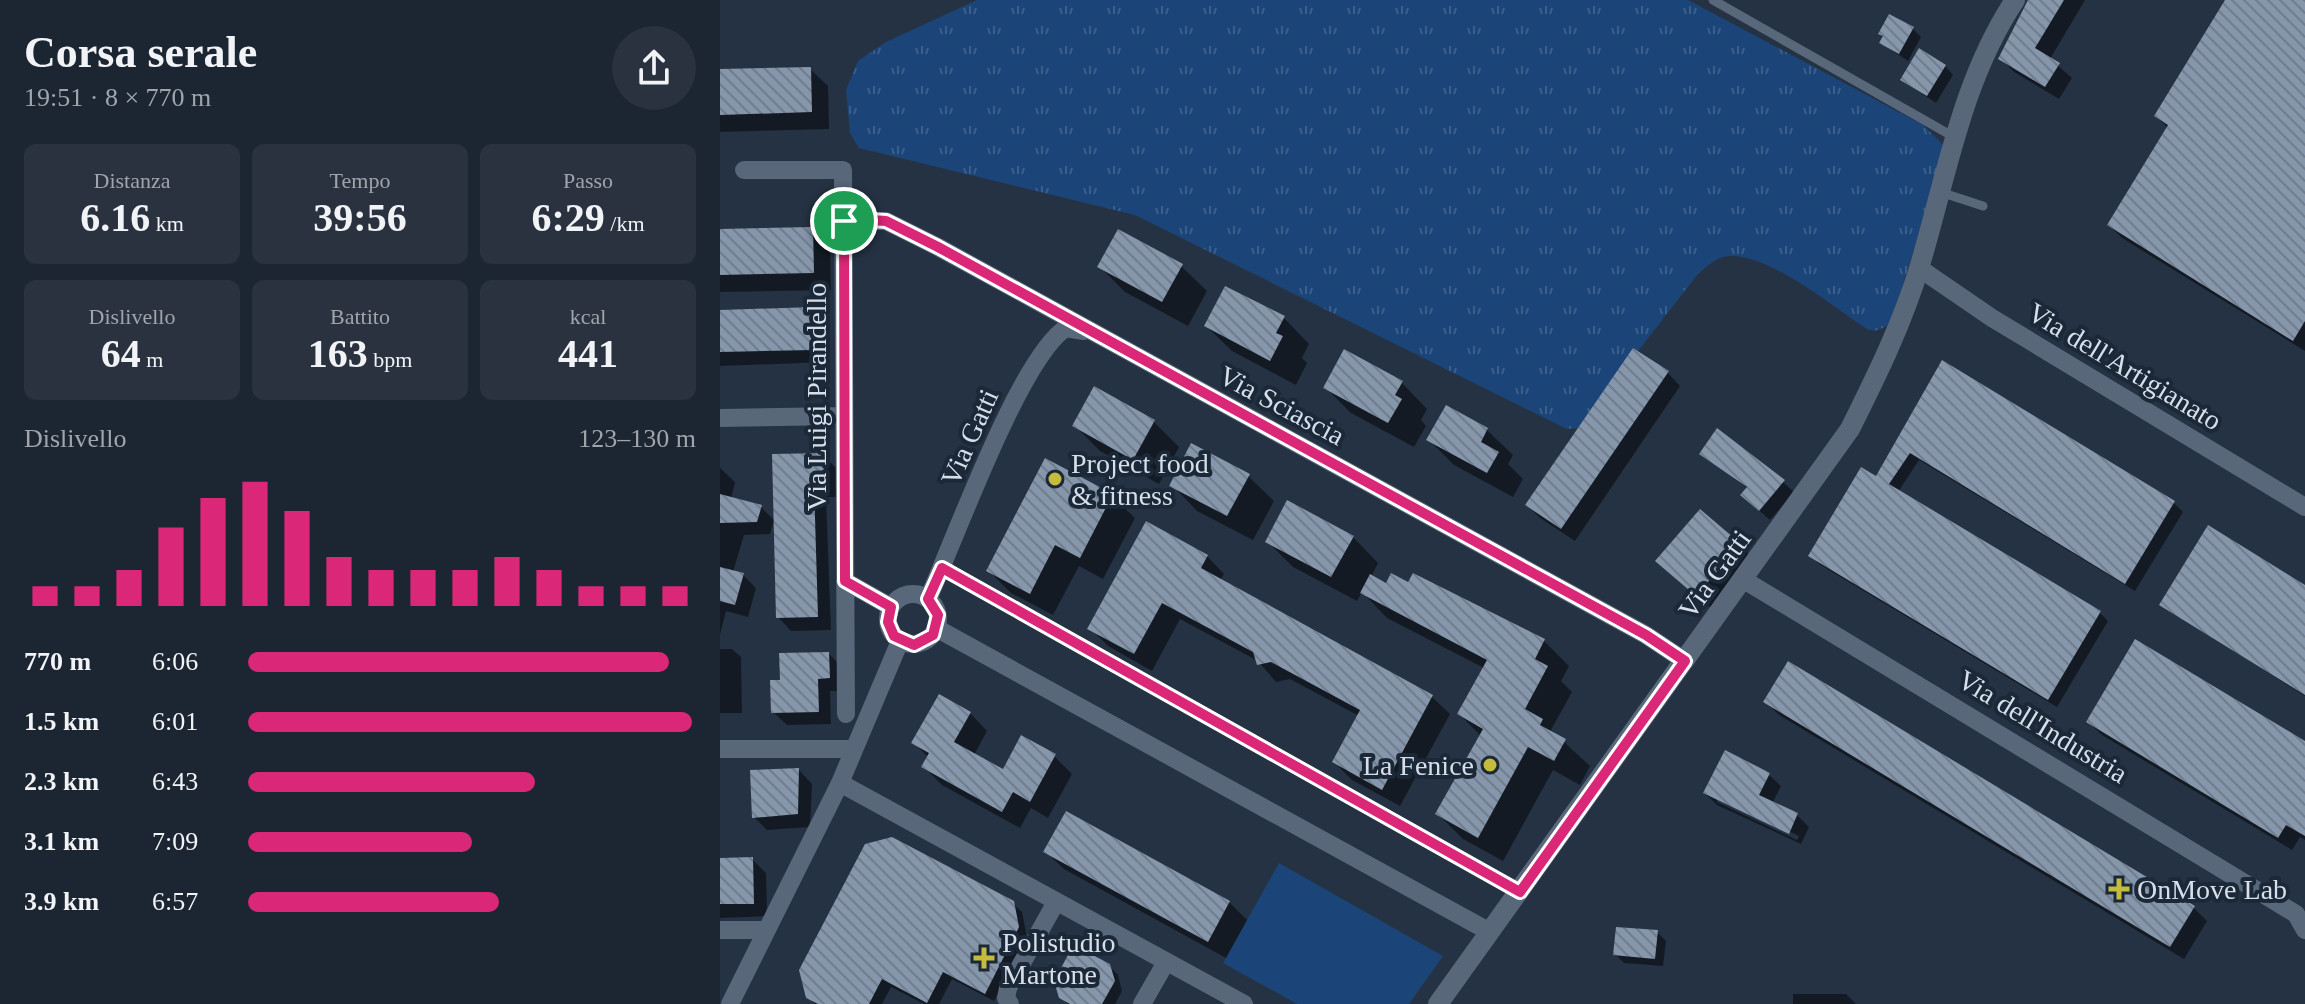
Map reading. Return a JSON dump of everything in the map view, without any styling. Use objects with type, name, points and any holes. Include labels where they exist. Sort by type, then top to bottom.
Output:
[{"type":"street","name":"Via Gatti","points":[[1439,1003],[1850,429],[1891,346],[1919,268],[1974,73],[2015,0]]},
{"type":"street","name":"Via Luigi Pirandello","points":[[744,170],[843,170],[846,714]]},
{"type":"street","name":"Via Sciascia","points":[[844,221],[886,221],[900,227],[1646,635],[1685,661]]},
{"type":"street","name":"Via dell'Artigianato","points":[[1919,268],[1992,318],[2305,507]]},
{"type":"street","name":"Via Gatti","points":[[928,599],[1008,413],[1041,354],[1056,334],[1066,328],[1088,332]]},
{"type":"street","points":[[720,418],[843,416]]},
{"type":"street","name":"Via dell'Industria","points":[[1744,580],[2302,914]]},
{"type":"street","points":[[845,581],[891,607]]},
{"type":"street","points":[[908,595],[928,599],[938,615],[936,628],[921,643],[900,641],[888,622],[891,607],[908,595]]},
{"type":"street","points":[[936,628],[1490,932]]},
{"type":"street","points":[[730,1004],[840,783],[900,641]]},
{"type":"street","points":[[720,749],[854,749]]},
{"type":"street","points":[[840,783],[1244,1004]]},
{"type":"street","points":[[1010,1004],[1006,998],[1008,988],[1056,902]]},
{"type":"street","points":[[720,930],[765,930]]},
{"type":"street","points":[[1142,1004],[1166,962]]},
{"type":"lane","points":[[1713,0],[1955,138]]},
{"type":"lane","points":[[1940,192],[1983,206]]},
{"type":"lane","points":[[942,568],[1520,892]]},
{"type":"green space","points":[[977,0],[1688,0],[1923,125],[1942,144],[1943,158],[1890,325],[1875,331],[1867,329],[1782,272],[1745,257],[1724,257],[1697,275],[1578,428],[1567,429],[1135,215],[859,148],[850,133],[846,90],[858,61],[886,42]]},
{"type":"green space","points":[[1279,863],[1443,956],[1409,1004],[1297,1004],[1223,963]]},
{"type":"building","points":[[2028,0],[2064,0],[2035,48],[2060,63],[2045,87],[1998,59]]},
{"type":"building","points":[[2225,0],[2305,0],[2305,321],[2293,341],[2107,225],[2168,125],[2154,116]]},
{"type":"building","points":[[1889,14],[1914,27],[1899,54],[1879,43],[1883,36],[1878,34]]},
{"type":"building","points":[[1919,48],[1946,65],[1927,96],[1900,80]]},
{"type":"building","points":[[811,67],[812,112],[720,115],[720,69]]},
{"type":"building","points":[[813,227],[814,273],[720,275],[720,229]]},
{"type":"building","points":[[1118,229],[1183,264],[1162,302],[1097,267]]},
{"type":"building","points":[[1225,286],[1285,316],[1276,333],[1283,336],[1270,361],[1204,326]]},
{"type":"building","points":[[813,307],[814,350],[720,352],[720,310]]},
{"type":"building","points":[[1633,348],[1669,371],[1561,529],[1525,505]]},
{"type":"building","points":[[1344,349],[1403,381],[1395,395],[1402,399],[1388,423],[1323,388]]},
{"type":"building","points":[[1942,360],[2175,501],[2125,584],[1910,453],[1889,484],[2101,611],[2048,700],[1808,556],[1861,467],[1876,476]]},
{"type":"building","points":[[1094,386],[1155,420],[1133,460],[1072,426]]},
{"type":"building","points":[[1446,405],[1488,428],[1481,442],[1499,452],[1487,473],[1426,440]]},
{"type":"building","points":[[1717,428],[1785,480],[1759,511],[1740,495],[1747,487],[1699,454]]},
{"type":"building","points":[[1191,443],[1250,474],[1227,516],[1169,486]]},
{"type":"building","points":[[824,453],[824,484],[814,484],[818,617],[776,618],[772,454]]},
{"type":"building","points":[[1045,458],[1113,494],[1080,558],[1055,545],[1030,594],[986,571]]},
{"type":"building","points":[[720,494],[762,505],[757,522],[720,523]]},
{"type":"building","points":[[1287,500],[1354,536],[1331,577],[1265,542]]},
{"type":"building","points":[[1700,509],[1741,544],[1696,596],[1655,561]]},
{"type":"building","points":[[1146,521],[1208,555],[1201,568],[1433,695],[1382,790],[1332,762],[1360,710],[1271,662],[1257,665],[1253,652],[1162,603],[1134,654],[1087,629]]},
{"type":"building","points":[[2208,525],[2305,585],[2305,695],[2159,605]]},
{"type":"building","points":[[720,567],[744,573],[735,605],[720,601]]},
{"type":"building","points":[[1391,573],[1408,582],[1413,573],[1545,639],[1535,659],[1548,666],[1525,709],[1543,719],[1540,725],[1566,739],[1554,761],[1528,747],[1478,838],[1435,814],[1483,729],[1457,714],[1487,660],[1360,593],[1370,574],[1386,583]]},
{"type":"building","points":[[2135,639],[2305,741],[2305,836],[2286,825],[2278,838],[2086,722]]},
{"type":"building","points":[[829,652],[830,678],[818,679],[819,712],[771,713],[770,680],[780,680],[779,653]]},
{"type":"building","points":[[1788,661],[2195,906],[2170,947],[1763,702]]},
{"type":"building","points":[[939,694],[971,712],[954,742],[1003,769],[1021,735],[1056,754],[1030,802],[1013,792],[1002,812],[921,767],[929,753],[911,743]]},
{"type":"building","points":[[1725,750],[1770,773],[1759,795],[1798,813],[1789,834],[1703,793]]},
{"type":"building","points":[[799,768],[798,814],[752,818],[750,770]]},
{"type":"building","points":[[1066,811],[1230,901],[1208,942],[1043,852]]},
{"type":"building","points":[[892,837],[1014,901],[1019,927],[985,994],[943,972],[927,1003],[882,979],[869,1004],[818,1004],[806,998],[799,970],[865,844]]},
{"type":"building","points":[[753,857],[754,904],[720,904],[720,858]]},
{"type":"building","points":[[1616,927],[1658,930],[1655,959],[1613,955]]},
{"type":"building","points":[[1085,951],[1110,964],[1115,981],[1102,1004],[1070,1004],[1059,998],[1054,981],[1068,955]]},
{"type":"place","name":"Project food & fitness","points":[[1055,479]]},
{"type":"place","name":"La Fenice","points":[[1490,765]]},
{"type":"place","name":"OnMove Lab","points":[[2119,889]]},
{"type":"place","name":"Polistudio Martone","points":[[984,958]]},
{"type":"route","points":[[844,221],[886,221],[900,227],[1646,635],[1685,661],[1520,892],[942,568],[928,599],[938,615],[933,635],[914,645],[894,636],[888,622],[891,607],[845,581],[844,221]]}]
